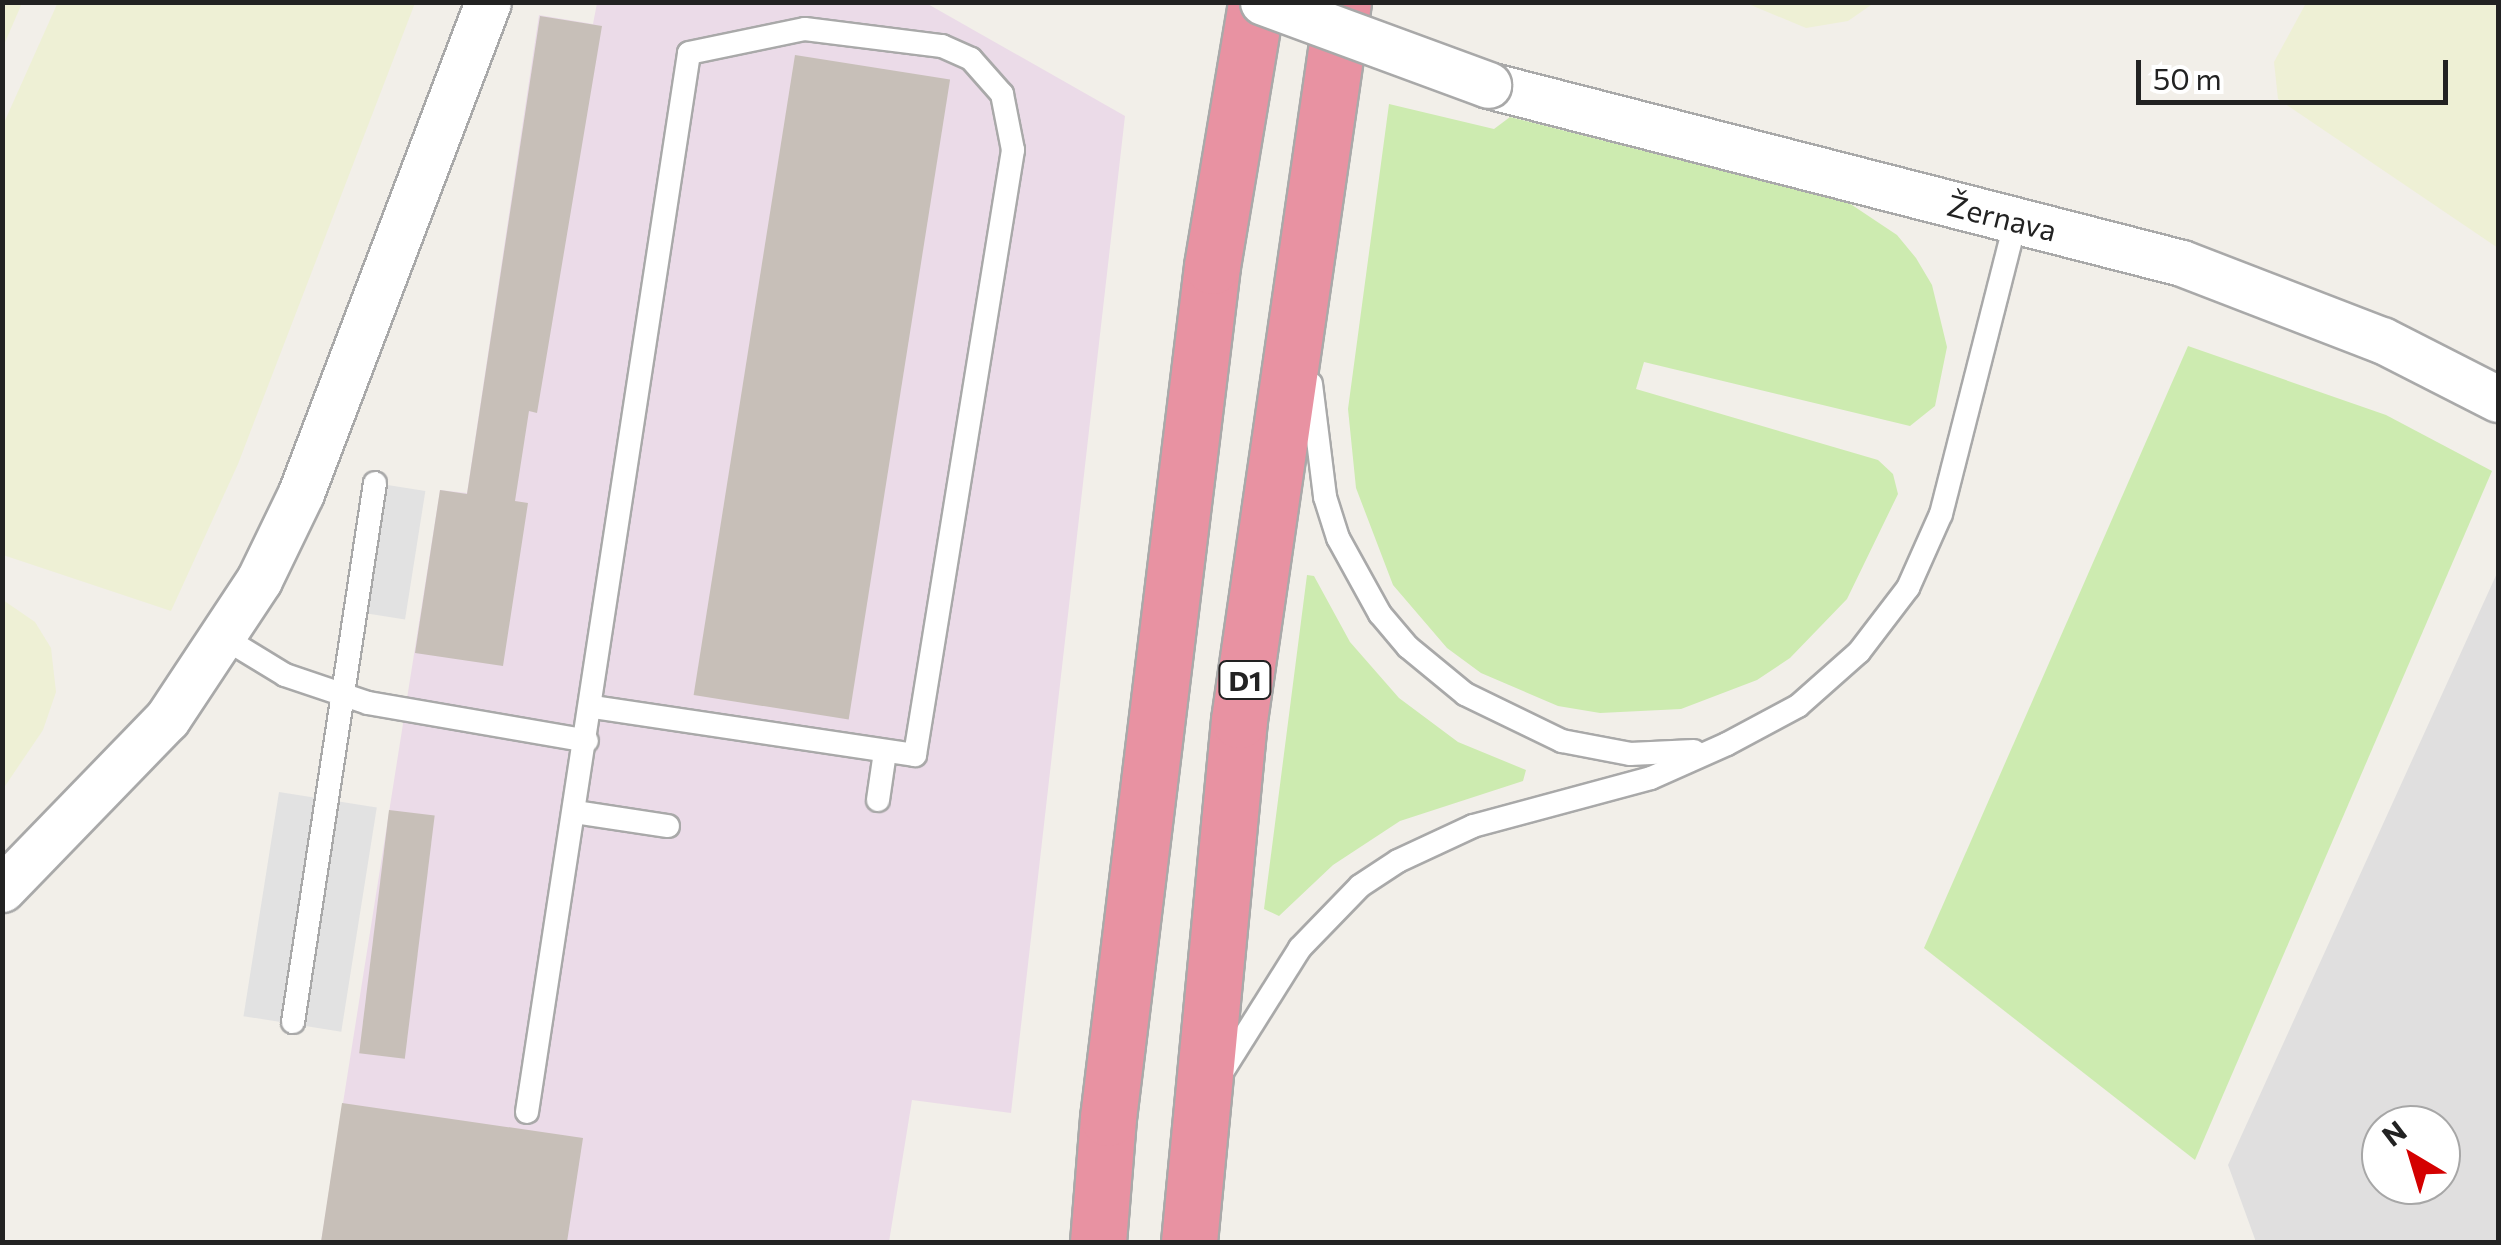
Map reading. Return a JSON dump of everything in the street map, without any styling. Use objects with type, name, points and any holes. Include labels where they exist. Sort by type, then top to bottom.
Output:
[{"type":"highway","points":[[1098,1242],[1108,1118],[1212,266],[1260,2]]},
{"type":"highway","name":"D1","points":[[1189,1242],[1240,720],[1343,2]]},
{"type":"street","points":[[2,890],[168,719],[226,639],[301,493],[488,2]]},
{"type":"street","name":"Žernava","points":[[1260,2],[1488,85],[2199,269],[2382,340],[2498,399]]},
{"type":"lane","points":[[527,1112],[587,742],[592,707],[689,52],[805,29],[942,46],[993,80],[1008,111],[1014,150],[915,756],[592,707]]},
{"type":"lane","points":[[1323,121],[1310,408],[1338,538],[1380,614],[1465,694],[1562,741],[1630,754],[1727,744]]},
{"type":"lane","points":[[1199,1124],[1228,1057],[1270,990],[1300,948],[1360,886],[1472,826],[1650,778],[1727,744],[1830,681],[1908,588],[1942,514],[2016,220]]},
{"type":"lane","points":[[293,1022],[376,483]]},
{"type":"lane","points":[[226,639],[285,675],[341,695],[587,742]]},
{"type":"lane","points":[[878,800],[884,752]]},
{"type":"lane","points":[[575,812],[668,826]]},
{"type":"shaded area","points":[[597,3],[926,3],[1125,116],[1011,1113],[912,1100],[889,1242],[321,1242],[440,490],[467,493],[539,15],[593,24]]},
{"type":"shaded area","points":[[375,483],[425,491],[405,619],[355,611]]},
{"type":"shaded area","points":[[2498,571],[2498,1242],[2256,1242],[2228,1165]]},
{"type":"shaded area","points":[[279,792],[377,807],[341,1032],[243,1016]]},
{"type":"green space","points":[[58,2],[415,3],[238,464],[171,611],[3,555],[3,125]]},
{"type":"green space","points":[[1874,2],[1848,21],[1806,28],[1746,3]]},
{"type":"green space","points":[[2,3],[22,3],[3,47]]},
{"type":"green space","points":[[2306,3],[2498,3],[2498,248],[2278,99],[2274,62]]},
{"type":"green space","points":[[1389,104],[1494,129],[1510,117],[1849,203],[1897,235],[1916,258],[1932,285],[1947,347],[1935,406],[1910,426],[1644,362],[1636,389],[1878,460],[1893,474],[1898,494],[1847,599],[1790,658],[1757,680],[1681,709],[1600,713],[1558,706],[1481,673],[1447,648],[1393,585],[1356,488],[1348,409]]},
{"type":"green space","points":[[2188,346],[2386,415],[2492,471],[2195,1160],[1924,948]]},
{"type":"green space","points":[[1307,575],[1314,576],[1350,642],[1399,698],[1458,742],[1526,770],[1523,781],[1400,821],[1333,865],[1279,916],[1264,909]]},
{"type":"green space","points":[[3,600],[35,622],[51,648],[56,692],[43,730],[3,789]]},
{"type":"building","points":[[540,16],[602,26],[537,413],[529,411],[515,501],[528,503],[503,666],[415,653],[440,490],[467,494]]},
{"type":"building","points":[[795,55],[950,80],[849,720],[694,695]]},
{"type":"building","points":[[389,810],[435,816],[405,1059],[359,1053]]},
{"type":"building","points":[[342,1103],[583,1138],[567,1242],[321,1242]]}]
